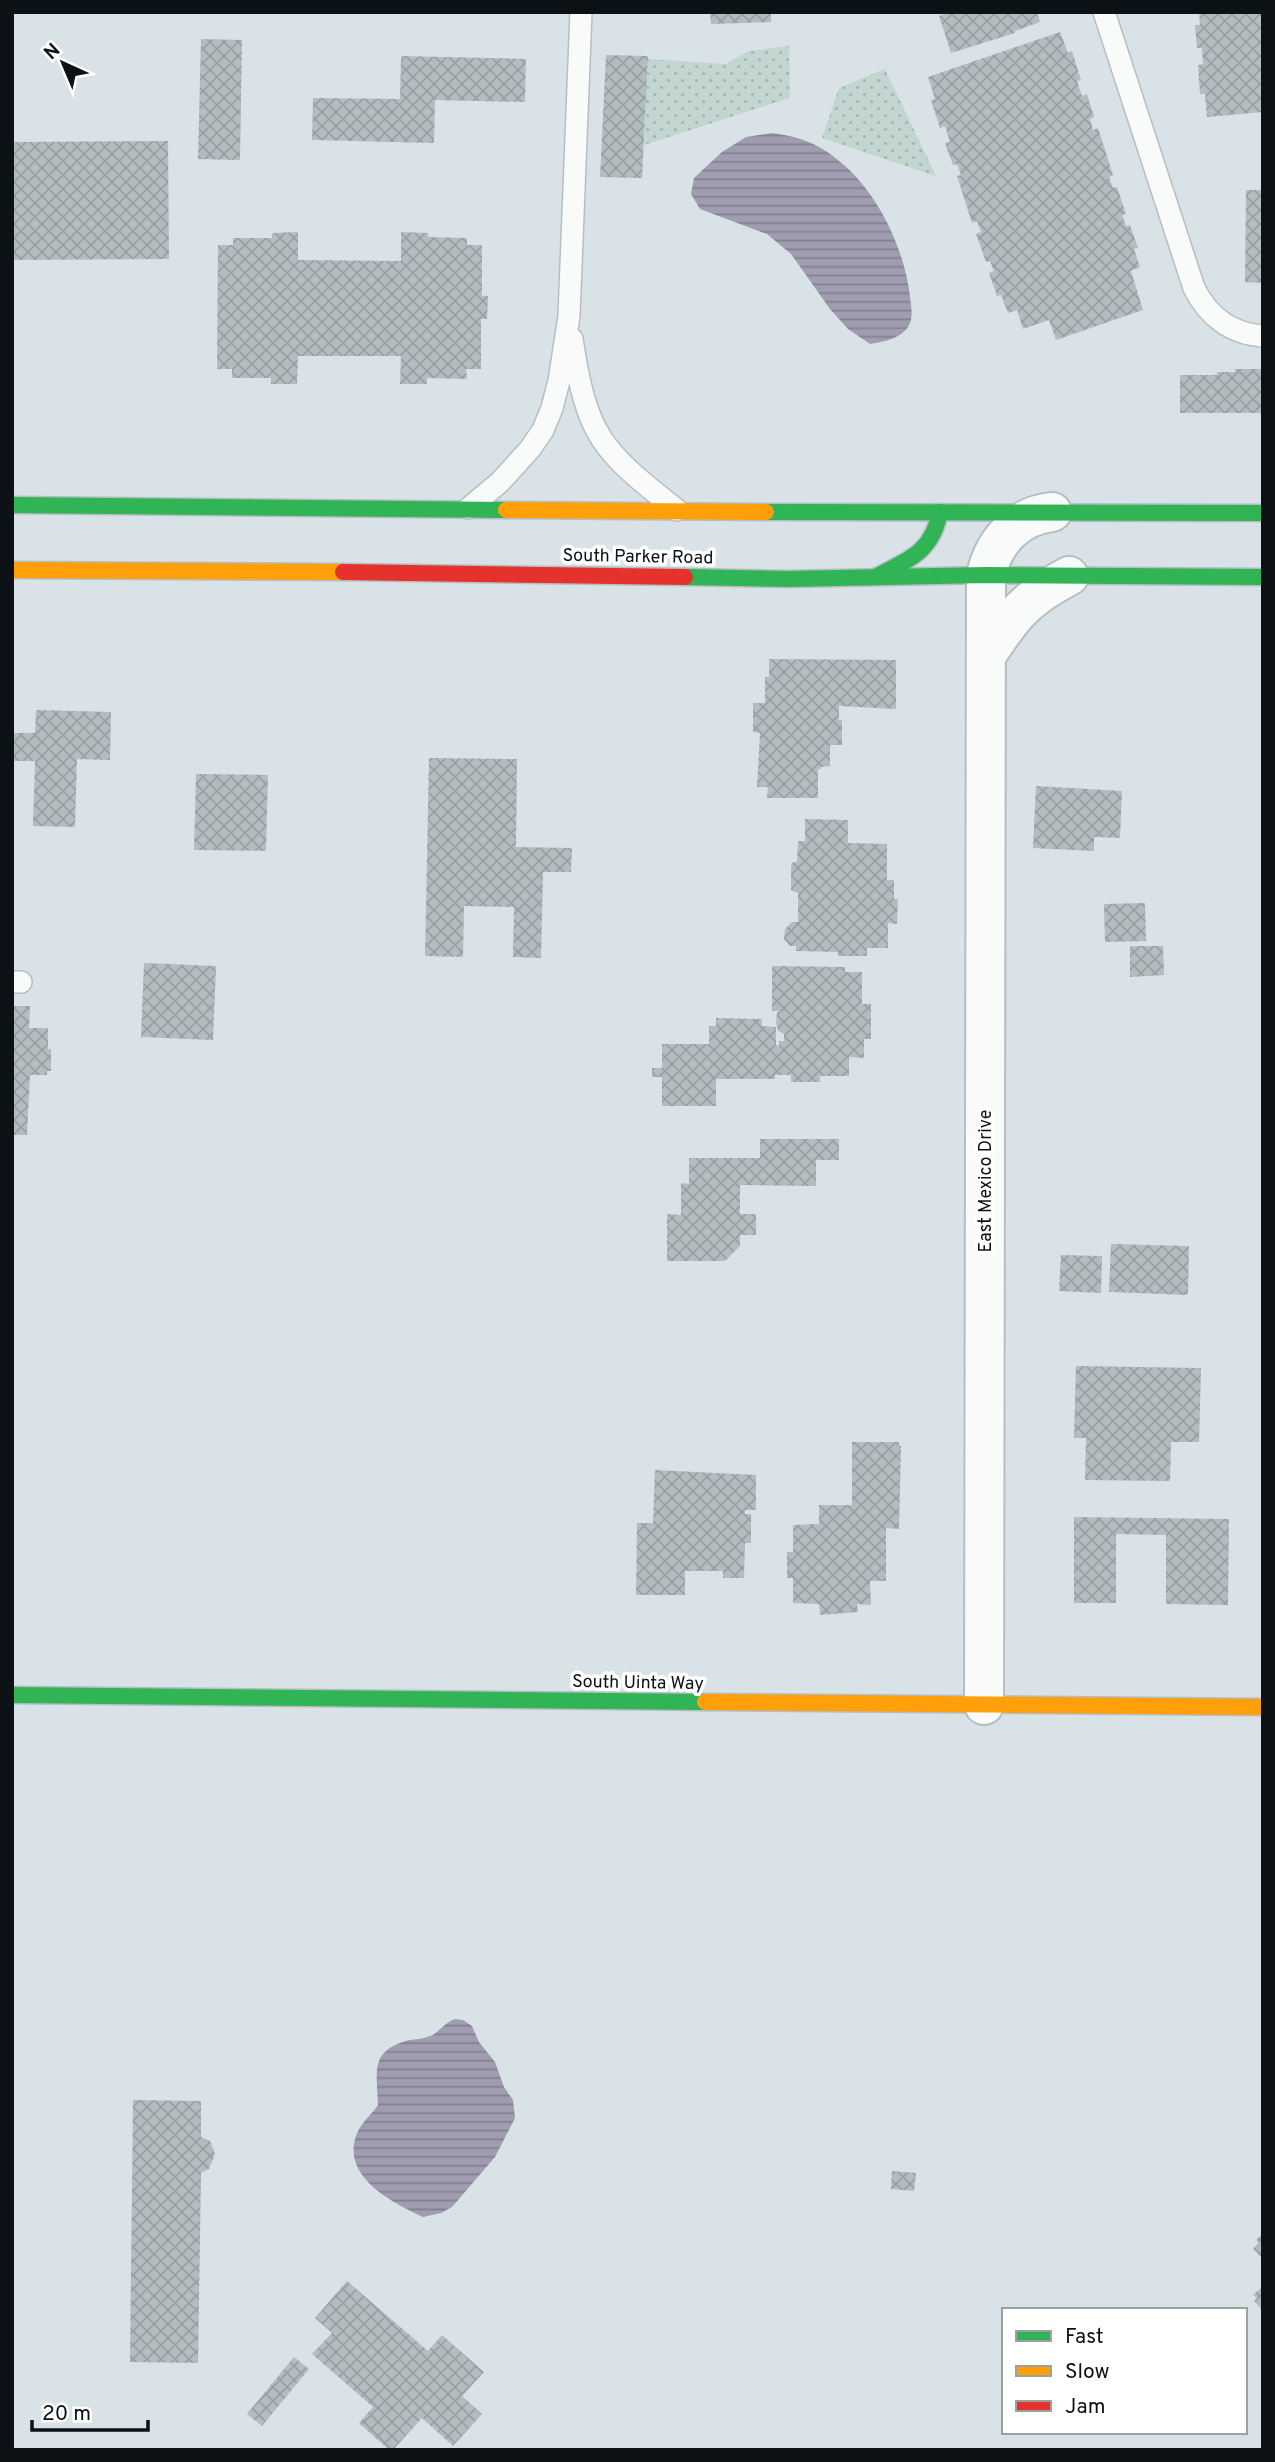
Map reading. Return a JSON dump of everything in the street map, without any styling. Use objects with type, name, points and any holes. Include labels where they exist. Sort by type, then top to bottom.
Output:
[{"type":"main road","points":[[12,505],[679,512],[1263,513]]},
{"type":"main road","points":[[875,577],[916,555],[930,543],[937,531],[940,512]]},
{"type":"main road","name":"South Parker Road","points":[[12,570],[555,573],[788,579],[986,575],[1263,577]]},
{"type":"main road","name":"South Uinta Way","points":[[12,1695],[1263,1707]]},
{"type":"street","name":"East Mexico Drive","points":[[984,1705],[986,575],[992,554],[1010,530],[1040,513],[1052,512]]},
{"type":"street","points":[[986,656],[1003,630],[1028,601],[1069,576]]},
{"type":"lane","points":[[467,509],[516,465],[542,430],[552,408],[559,380],[569,316],[581,12]]},
{"type":"lane","points":[[1104,12],[1194,289],[1206,308],[1220,321],[1244,333],[1263,336]]},
{"type":"lane","points":[[569,316],[581,393],[595,431],[606,448],[626,469],[679,512]]},
{"type":"shaded area","points":[[789,46],[790,98],[644,145],[648,59],[726,64],[749,51]]},
{"type":"shaded area","points":[[885,69],[936,176],[822,138],[839,88]]},
{"type":"shaded area","points":[[772,133],[802,139],[819,147],[844,165],[869,192],[896,242],[907,278],[912,312],[905,331],[891,339],[870,344],[848,329],[830,309],[791,254],[767,234],[700,209],[691,194],[694,178],[722,152],[746,137]]},
{"type":"shaded area","points":[[455,2019],[463,2020],[472,2026],[479,2042],[495,2062],[504,2087],[513,2100],[515,2118],[495,2157],[452,2207],[423,2217],[383,2195],[371,2185],[361,2174],[355,2161],[354,2147],[360,2127],[378,2105],[377,2072],[382,2056],[397,2044],[431,2036]]},
{"type":"building","points":[[710,12],[771,12],[771,22],[711,24]]},
{"type":"building","points":[[950,12],[1037,12],[1040,22],[1015,33],[951,53],[939,16]]},
{"type":"building","points":[[1199,12],[1263,12],[1263,112],[1207,117],[1205,94],[1200,94],[1198,65],[1203,64],[1202,48],[1197,48],[1195,25],[1200,25]]},
{"type":"building","points":[[1060,32],[1068,53],[1072,51],[1081,80],[1077,81],[1082,96],[1087,94],[1094,117],[1090,119],[1093,130],[1098,128],[1113,175],[1109,177],[1113,188],[1117,187],[1126,214],[1122,215],[1126,226],[1130,225],[1138,248],[1134,249],[1140,267],[1131,271],[1143,310],[1056,340],[1049,320],[1023,329],[1017,310],[1008,313],[1001,295],[997,296],[989,273],[994,271],[990,261],[986,262],[976,234],[981,232],[977,221],[972,223],[957,176],[961,175],[957,164],[953,165],[945,143],[950,142],[945,126],[940,128],[931,100],[935,99],[928,77]]},
{"type":"building","points":[[201,39],[242,40],[240,160],[198,159]]},
{"type":"building","points":[[606,55],[648,56],[642,178],[600,177]]},
{"type":"building","points":[[401,56],[526,59],[525,102],[435,100],[434,143],[312,140],[313,98],[400,99]]},
{"type":"building","points":[[168,141],[169,259],[12,260],[12,142]]},
{"type":"building","points":[[1246,190],[1263,190],[1263,283],[1245,282]]},
{"type":"building","points":[[298,232],[298,260],[401,261],[401,232],[428,233],[428,237],[467,238],[467,245],[482,245],[482,296],[488,296],[487,319],[481,319],[481,369],[466,369],[467,379],[427,378],[427,384],[400,384],[401,356],[298,356],[297,384],[271,384],[271,378],[232,378],[232,369],[217,369],[218,245],[233,245],[233,238],[272,238],[272,233]]},
{"type":"building","points":[[1235,369],[1263,369],[1263,413],[1180,413],[1180,375],[1217,375],[1217,372],[1235,372]]},
{"type":"building","points":[[769,659],[896,660],[896,709],[839,706],[842,745],[830,745],[830,766],[818,769],[818,798],[767,798],[768,787],[757,787],[760,733],[753,732],[753,703],[765,703],[765,677],[769,677]]},
{"type":"building","points":[[36,710],[111,712],[110,760],[77,759],[75,827],[33,826],[35,761],[12,761],[12,756],[13,733],[35,733]]},
{"type":"building","points":[[429,758],[517,759],[516,847],[572,848],[571,872],[543,872],[541,958],[513,957],[514,907],[464,906],[463,957],[425,956]]},
{"type":"building","points":[[196,774],[268,775],[266,851],[194,850]]},
{"type":"building","points":[[1036,786],[1122,791],[1120,838],[1094,837],[1094,851],[1033,848]]},
{"type":"building","points":[[805,819],[848,820],[848,843],[887,844],[887,880],[894,880],[894,899],[898,899],[897,924],[888,923],[888,948],[867,948],[867,956],[838,956],[838,952],[796,951],[796,946],[790,946],[784,939],[785,929],[792,922],[798,922],[798,893],[791,890],[791,866],[793,862],[797,862],[798,841],[805,841]]},
{"type":"building","points":[[1145,903],[1146,941],[1105,942],[1104,904]]},
{"type":"building","points":[[1130,946],[1163,946],[1164,975],[1130,977]]},
{"type":"building","points":[[144,963],[216,966],[213,1040],[141,1037]]},
{"type":"building","points":[[772,966],[845,967],[845,972],[862,972],[862,1004],[871,1004],[871,1039],[864,1039],[864,1058],[849,1057],[849,1076],[820,1076],[820,1082],[791,1082],[791,1075],[775,1075],[775,1079],[716,1079],[716,1106],[662,1106],[662,1077],[652,1077],[652,1068],[662,1068],[662,1044],[709,1044],[709,1026],[716,1026],[716,1018],[762,1019],[762,1026],[776,1027],[776,1045],[779,1046],[779,1041],[784,1041],[784,1034],[778,1030],[776,1023],[777,1012],[782,1011],[772,1011]]},
{"type":"building","points":[[12,1006],[30,1006],[29,1028],[48,1028],[48,1049],[51,1049],[51,1071],[47,1071],[47,1075],[30,1075],[27,1135],[12,1135]]},
{"type":"building","points":[[760,1139],[839,1139],[839,1160],[816,1160],[816,1186],[740,1185],[740,1214],[756,1214],[756,1235],[740,1235],[740,1246],[725,1261],[667,1261],[667,1214],[681,1215],[681,1183],[689,1184],[689,1158],[760,1158]]},
{"type":"building","points":[[1111,1244],[1189,1246],[1188,1295],[1109,1292]]},
{"type":"building","points":[[1061,1255],[1102,1256],[1101,1293],[1059,1291]]},
{"type":"building","points":[[1076,1366],[1201,1368],[1199,1442],[1171,1442],[1170,1481],[1085,1480],[1086,1438],[1074,1438]]},
{"type":"building","points":[[852,1442],[899,1442],[899,1529],[886,1528],[886,1581],[870,1581],[871,1605],[857,1604],[858,1612],[820,1615],[819,1604],[793,1603],[793,1578],[787,1578],[787,1552],[793,1552],[793,1525],[819,1524],[819,1505],[852,1505]]},
{"type":"building","points":[[655,1470],[756,1475],[756,1510],[745,1510],[745,1514],[751,1514],[751,1543],[745,1543],[744,1578],[723,1578],[723,1571],[685,1571],[685,1595],[636,1595],[637,1523],[653,1523]]},
{"type":"building","points":[[1074,1517],[1229,1519],[1228,1605],[1166,1604],[1166,1535],[1116,1534],[1116,1603],[1074,1603]]},
{"type":"building","points":[[133,2100],[201,2101],[201,2137],[210,2141],[215,2154],[209,2169],[201,2173],[198,2363],[130,2362]]},
{"type":"building","points":[[892,2171],[916,2173],[914,2191],[891,2189]]},
{"type":"building","points":[[1263,2233],[1263,2259],[1253,2249],[1259,2242],[1256,2240]]},
{"type":"building","points":[[347,2281],[428,2351],[442,2335],[484,2372],[462,2396],[482,2414],[453,2446],[422,2418],[393,2450],[389,2450],[359,2423],[373,2407],[312,2354],[332,2333],[315,2318]]},
{"type":"building","points":[[1263,2286],[1263,2311],[1254,2301],[1257,2298],[1253,2295]]},
{"type":"building","points":[[294,2357],[309,2369],[262,2426],[247,2414]]},
{"type":"traffic: fast","points":[[12,505],[506,510]]},
{"type":"traffic: fast","points":[[766,512],[1263,513]]},
{"type":"traffic: fast","points":[[877,576],[918,553],[931,536],[940,512]]},
{"type":"traffic: fast","points":[[685,577],[1263,577]]},
{"type":"traffic: fast","points":[[12,1695],[705,1702]]},
{"type":"traffic: slow","points":[[506,510],[766,512]]},
{"type":"traffic: slow","points":[[12,570],[343,572]]},
{"type":"traffic: slow","points":[[705,1702],[1263,1707]]},
{"type":"traffic: jam","points":[[343,572],[685,577]]}]
